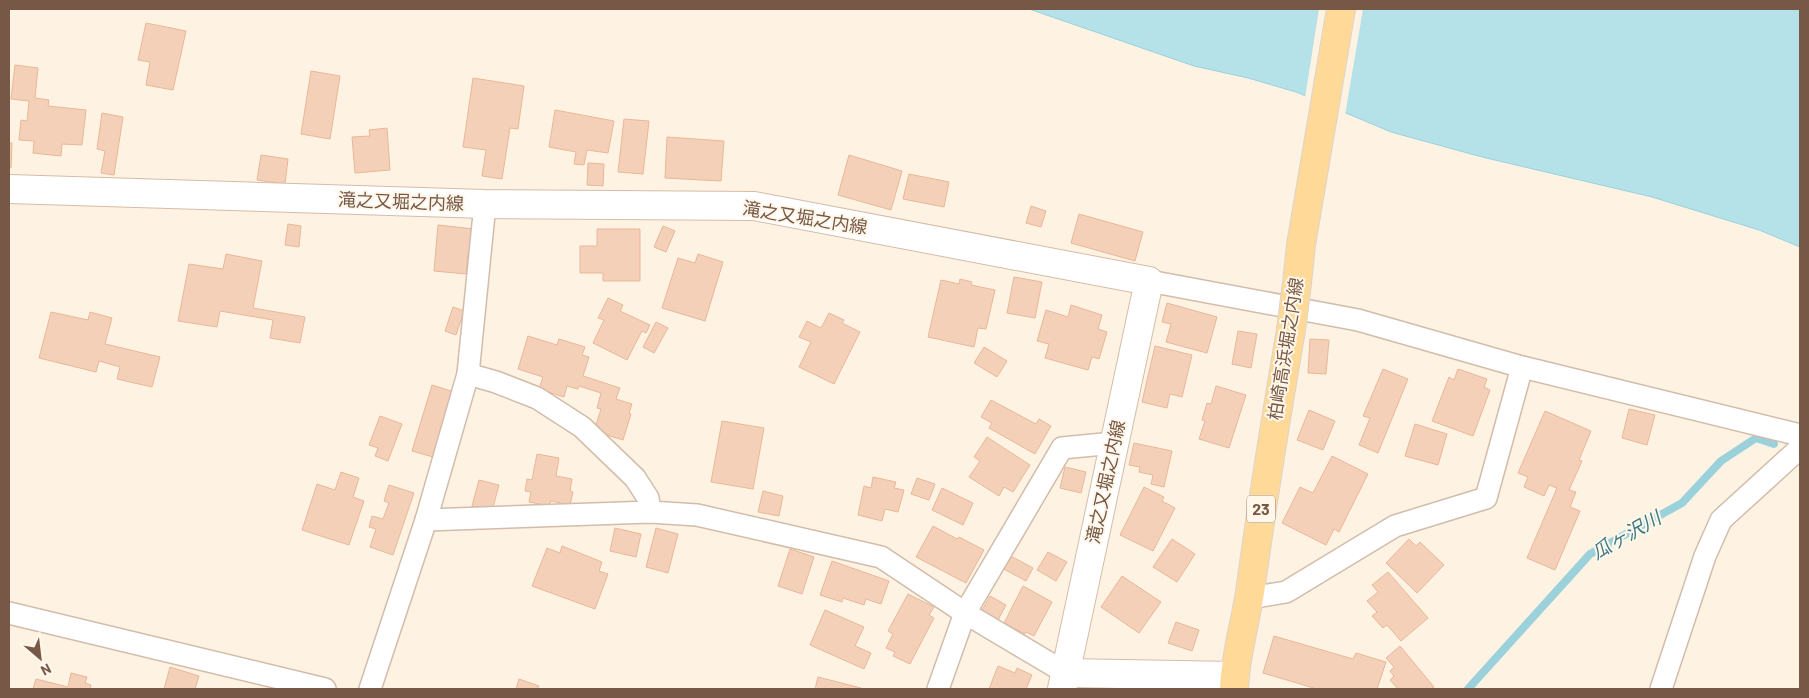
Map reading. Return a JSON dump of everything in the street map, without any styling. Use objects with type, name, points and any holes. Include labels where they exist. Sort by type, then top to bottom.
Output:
[{"type":"main road","name":"柏崎高浜堀之内線","points":[[1234,682],[1249,598],[1269,455],[1291,330],[1304,231],[1341,9]]},
{"type":"main road","name":"滝之又堀之内線","points":[[9,189],[485,204],[754,206],[1148,281],[1064,681]]},
{"type":"main road","points":[[1064,681],[1234,682]]},
{"type":"street","points":[[370,689],[426,520],[468,374],[485,204]]},
{"type":"street","points":[[1148,281],[1358,320],[1522,367],[1800,435]]},
{"type":"street","points":[[1249,598],[1286,592],[1395,526],[1486,498],[1522,367]]},
{"type":"street","points":[[468,374],[496,382],[537,398],[582,426],[635,478],[648,498],[650,512]]},
{"type":"street","points":[[938,689],[965,613],[1062,448],[1114,443]]},
{"type":"street","points":[[1661,689],[1705,556],[1721,520],[1800,448]]},
{"type":"street","points":[[426,520],[650,512],[696,515],[881,557],[1064,681]]},
{"type":"street","points":[[9,613],[325,689]]},
{"type":"water","points":[[1029,9],[1800,9],[1800,247],[1759,230],[1652,197],[1482,157],[1391,132],[1296,92],[1248,78],[1194,66]]},
{"type":"pier","points":[[1319,9],[1363,9],[1345,115],[1305,98]]},
{"type":"building","points":[[146,23],[186,31],[173,90],[146,85],[150,62],[138,60]]},
{"type":"building","points":[[15,65],[38,68],[35,98],[49,100],[48,106],[86,110],[82,145],[62,144],[61,156],[33,153],[34,141],[19,140],[21,120],[27,121],[29,101],[11,99]]},
{"type":"building","points":[[311,71],[340,76],[330,139],[301,134]]},
{"type":"building","points":[[473,78],[524,86],[518,129],[510,128],[502,179],[482,176],[486,150],[463,147]]},
{"type":"building","points":[[555,110],[614,121],[608,153],[587,150],[584,165],[574,164],[576,152],[549,147]]},
{"type":"building","points":[[102,113],[123,117],[114,175],[101,173],[105,151],[97,149]]},
{"type":"building","points":[[624,119],[649,121],[643,174],[618,172]]},
{"type":"building","points":[[387,128],[390,170],[355,173],[352,137],[370,136],[369,130]]},
{"type":"building","points":[[667,137],[724,141],[721,181],[665,178]]},
{"type":"building","points":[[9,143],[12,143],[11,168],[9,167]]},
{"type":"building","points":[[261,155],[288,159],[285,184],[257,180]]},
{"type":"building","points":[[849,155],[902,171],[891,210],[838,195]]},
{"type":"building","points":[[588,163],[604,164],[603,186],[587,185]]},
{"type":"building","points":[[909,174],[949,182],[944,207],[903,199]]},
{"type":"building","points":[[1031,206],[1046,211],[1041,227],[1026,223]]},
{"type":"building","points":[[1079,214],[1143,232],[1135,261],[1071,243]]},
{"type":"building","points":[[288,224],[301,226],[299,247],[285,245]]},
{"type":"building","points":[[438,225],[474,229],[472,253],[468,253],[466,274],[434,271]]},
{"type":"building","points":[[663,226],[675,231],[666,252],[654,247]]},
{"type":"building","points":[[597,229],[640,229],[640,281],[603,281],[603,273],[580,273],[580,246],[597,246]]},
{"type":"building","points":[[226,254],[262,261],[253,308],[305,317],[300,343],[270,338],[273,320],[220,311],[217,327],[178,321],[189,264],[223,269]]},
{"type":"building","points":[[698,254],[723,262],[705,321],[662,308],[678,258],[695,263]]},
{"type":"building","points":[[1014,277],[1042,282],[1035,318],[1007,313]]},
{"type":"building","points":[[960,279],[972,282],[971,285],[995,290],[986,329],[978,328],[974,347],[928,337],[941,280],[959,284]]},
{"type":"building","points":[[608,298],[623,305],[620,311],[650,325],[646,333],[642,331],[627,360],[593,343],[604,320],[598,318]]},
{"type":"building","points":[[1167,303],[1217,317],[1207,353],[1166,342],[1171,324],[1162,322]]},
{"type":"building","points":[[1071,305],[1102,315],[1098,329],[1107,332],[1099,359],[1092,357],[1088,370],[1045,358],[1049,344],[1037,341],[1046,310],[1068,317]]},
{"type":"building","points":[[453,307],[464,311],[456,335],[445,331]]},
{"type":"building","points":[[51,312],[88,320],[90,312],[112,318],[105,344],[160,357],[152,387],[117,379],[120,367],[99,361],[96,372],[39,358]]},
{"type":"building","points":[[829,313],[844,320],[842,323],[860,332],[834,384],[799,367],[811,342],[799,337],[807,321],[821,328]]},
{"type":"building","points":[[656,322],[668,328],[654,353],[643,347]]},
{"type":"building","points":[[1238,331],[1257,334],[1251,368],[1232,364]]},
{"type":"building","points":[[528,336],[557,345],[559,339],[585,347],[582,355],[589,357],[583,376],[620,388],[616,399],[632,404],[623,440],[594,431],[601,409],[597,408],[601,393],[579,386],[578,389],[567,386],[564,397],[539,389],[543,377],[518,369]]},
{"type":"building","points":[[1310,339],[1329,340],[1326,374],[1308,373]]},
{"type":"building","points":[[1155,346],[1192,355],[1182,397],[1170,394],[1167,408],[1142,402]]},
{"type":"building","points":[[984,347],[1007,361],[997,377],[974,363]]},
{"type":"building","points":[[1383,369],[1408,379],[1378,453],[1359,445],[1370,418],[1363,416]]},
{"type":"building","points":[[1458,369],[1487,379],[1484,387],[1490,390],[1473,436],[1432,421],[1449,377],[1454,380]]},
{"type":"building","points":[[432,385],[454,392],[433,457],[412,451]]},
{"type":"building","points":[[1216,386],[1246,395],[1229,448],[1199,439],[1205,421],[1202,420],[1207,403],[1211,404]]},
{"type":"building","points":[[991,400],[1036,424],[1039,419],[1051,426],[1035,454],[989,428],[992,423],[981,417]]},
{"type":"building","points":[[1629,409],[1655,415],[1647,445],[1622,438]]},
{"type":"building","points":[[1309,410],[1335,421],[1323,450],[1297,440]]},
{"type":"building","points":[[1545,411],[1591,431],[1579,460],[1582,461],[1569,490],[1576,492],[1570,507],[1580,511],[1555,570],[1527,558],[1557,488],[1549,485],[1544,496],[1524,487],[1528,477],[1518,473]]},
{"type":"building","points":[[380,416],[402,424],[388,461],[375,456],[378,448],[369,445]]},
{"type":"building","points":[[722,421],[764,428],[753,489],[711,482]]},
{"type":"building","points":[[1415,424],[1447,434],[1438,465],[1405,456]]},
{"type":"building","points":[[987,437],[1030,465],[1013,492],[1004,487],[999,496],[969,477],[980,461],[974,457]]},
{"type":"building","points":[[1134,443],[1172,451],[1164,487],[1151,484],[1153,475],[1139,472],[1140,467],[1129,465]]},
{"type":"building","points":[[537,454],[559,458],[556,476],[572,479],[570,491],[573,492],[570,505],[551,501],[549,506],[529,502],[531,492],[525,491],[527,479],[532,480]]},
{"type":"building","points":[[1332,456],[1368,474],[1339,532],[1334,529],[1326,545],[1282,523],[1300,487],[1313,493]]},
{"type":"building","points":[[1065,467],[1086,472],[1081,493],[1060,488]]},
{"type":"building","points":[[341,472],[359,478],[353,497],[364,501],[349,545],[302,530],[317,484],[335,490]]},
{"type":"building","points":[[873,477],[896,482],[894,488],[904,490],[898,512],[885,509],[882,521],[858,515],[864,486],[871,488]]},
{"type":"building","points":[[917,478],[935,484],[929,500],[911,494]]},
{"type":"building","points":[[479,480],[499,485],[492,511],[472,506]]},
{"type":"building","points":[[389,485],[414,493],[393,555],[370,547],[376,529],[369,527],[372,516],[383,519],[389,503],[384,501]]},
{"type":"building","points":[[1144,487],[1164,497],[1162,501],[1175,508],[1153,551],[1120,535]]},
{"type":"building","points":[[942,488],[973,503],[963,525],[932,510]]},
{"type":"building","points":[[763,491],[783,496],[779,516],[758,512]]},
{"type":"building","points":[[933,526],[957,539],[959,537],[984,550],[966,583],[916,557]]},
{"type":"building","points":[[615,528],[641,534],[636,557],[610,551]]},
{"type":"building","points":[[656,528],[678,534],[668,573],[646,567]]},
{"type":"building","points":[[1172,539],[1195,554],[1177,582],[1153,567]]},
{"type":"building","points":[[1409,539],[1416,546],[1420,542],[1444,565],[1417,593],[1386,563]]},
{"type":"building","points":[[562,546],[602,562],[599,571],[608,574],[595,609],[532,586],[547,548],[560,553]]},
{"type":"building","points":[[790,549],[814,557],[802,594],[778,586]]},
{"type":"building","points":[[1048,552],[1067,562],[1056,581],[1037,570]]},
{"type":"building","points":[[1007,554],[1033,568],[1026,581],[1000,567]]},
{"type":"building","points":[[832,561],[889,581],[881,604],[866,599],[864,605],[843,598],[842,602],[820,595]]},
{"type":"building","points":[[1388,572],[1428,618],[1401,641],[1387,625],[1383,628],[1372,616],[1377,612],[1367,601],[1378,592],[1372,585]]},
{"type":"building","points":[[1122,576],[1161,602],[1139,633],[1101,607]]},
{"type":"building","points":[[1023,586],[1052,602],[1034,636],[1026,632],[1025,634],[1004,623]]},
{"type":"building","points":[[908,594],[934,607],[929,615],[934,618],[910,664],[893,656],[895,652],[886,648],[893,634],[888,631]]},
{"type":"building","points":[[990,596],[1006,605],[998,620],[981,612]]},
{"type":"building","points":[[825,610],[864,627],[855,646],[871,653],[864,669],[810,645]]},
{"type":"building","points":[[1176,622],[1199,630],[1192,651],[1168,643]]},
{"type":"building","points":[[1274,636],[1353,659],[1356,653],[1386,662],[1377,689],[1317,689],[1263,673]]},
{"type":"building","points":[[1400,646],[1434,687],[1431,689],[1398,689],[1390,680],[1394,676],[1390,671],[1394,667],[1386,658]]},
{"type":"building","points":[[998,666],[1015,673],[1017,668],[1032,675],[1026,689],[989,689]]},
{"type":"building","points":[[170,667],[199,676],[195,689],[164,689]]},
{"type":"building","points":[[71,673],[87,677],[85,683],[91,685],[90,689],[33,689],[36,679],[68,687]]},
{"type":"building","points":[[818,677],[861,688],[861,689],[815,689]]},
{"type":"building","points":[[519,679],[539,686],[537,689],[516,689]]},
{"type":"waterway","name":"瓜ヶ沢川","points":[[1468,689],[1590,554],[1682,503],[1721,461],[1756,438],[1774,444]]}]
